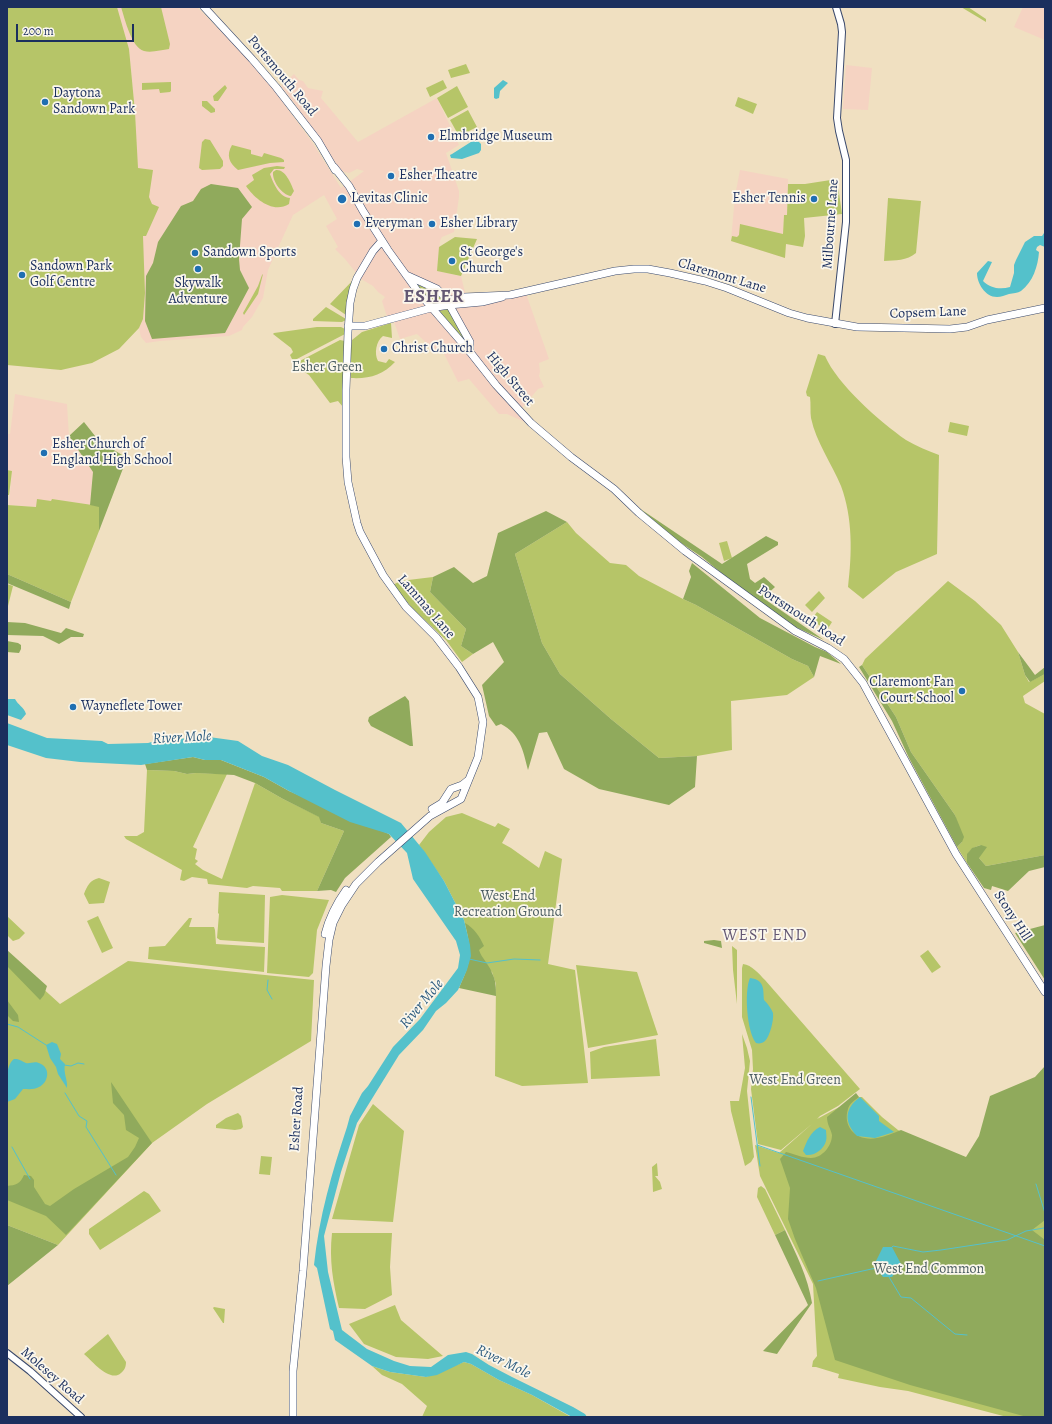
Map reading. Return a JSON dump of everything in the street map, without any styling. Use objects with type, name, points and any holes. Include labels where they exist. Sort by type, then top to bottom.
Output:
[{"type":"main road","name":"Portsmouth Road","points":[[204,7],[252,58],[276,87],[318,141],[343,181]]},
{"type":"main road","name":"High Street","points":[[343,181],[356,204],[363,211],[405,274],[431,308],[470,352],[496,385],[531,423]]},
{"type":"main road","points":[[348,326],[352,289],[372,251],[377,234]]},
{"type":"main road","points":[[372,251],[380,243],[384,244]]},
{"type":"main road","name":"Claremont Lane","points":[[445,297],[451,300],[506,295],[614,271],[648,269],[704,281],[745,295],[789,313],[816,321],[834,324]]},
{"type":"main road","name":"High Street","points":[[405,274],[437,289],[445,297],[470,342],[470,352]]},
{"type":"main road","name":"Claremont Lane","points":[[348,326],[375,324],[431,308],[494,300],[506,295]]},
{"type":"main road","name":"Copsem Lane","points":[[834,324],[857,327],[950,329],[967,327],[987,320],[1045,308]]},
{"type":"main road","points":[[348,337],[360,326],[349,317]]},
{"type":"main road","name":"Lammas Lane","points":[[348,326],[346,463],[348,482],[357,523],[369,550],[393,590],[414,616],[436,637],[452,656],[478,697],[483,722],[481,743],[475,766],[467,780],[462,795]]},
{"type":"main road","name":"Portsmouth Road","points":[[531,423],[571,457],[609,485],[647,520],[686,551],[795,630],[828,648],[844,659],[863,683],[937,820],[969,875]]},
{"type":"main road","name":"Lammas Lane","points":[[456,788],[467,780]]},
{"type":"main road","points":[[390,847],[434,813],[461,799],[462,795],[459,789],[451,789],[448,796],[442,803],[431,810],[409,832]]},
{"type":"main road","points":[[448,796],[450,801],[456,802]]},
{"type":"main road","name":"Esher Road","points":[[289,1417],[289,1366],[301,1241],[324,940],[329,920],[340,898],[366,867],[390,847]]},
{"type":"main road","name":"Esher Road","points":[[293,1417],[293,1371],[303,1271],[329,940],[336,917],[346,898],[390,847]]},
{"type":"main road","name":"Stony Hill","points":[[969,875],[1045,992]]},
{"type":"street","name":"Milbourne Lane","points":[[834,324],[846,222],[847,186],[846,160],[837,118],[842,32],[836,7]]},
{"type":"street","name":"Molesey Road","points":[[7,1353],[30,1371],[81,1417]]},
{"type":"shaded area","points":[[117,7],[197,7],[253,64],[271,86],[312,142],[341,188],[364,171],[357,169],[349,173],[340,169],[281,86],[294,74],[299,80],[303,81],[308,88],[323,91],[321,98],[358,142],[437,98],[459,145],[446,153],[459,191],[459,197],[454,232],[442,237],[440,241],[437,271],[461,276],[466,296],[505,293],[524,288],[549,359],[539,363],[539,376],[544,387],[538,389],[522,408],[527,413],[527,423],[507,414],[499,414],[469,379],[458,382],[441,348],[435,351],[417,334],[400,339],[394,322],[387,317],[382,301],[385,297],[373,286],[361,279],[335,249],[338,247],[326,226],[337,219],[324,195],[293,215],[268,270],[263,298],[252,317],[242,330],[229,336],[146,343],[141,337],[139,328],[143,319],[135,112],[129,49]]},
{"type":"shaded area","points":[[1023,7],[1045,7],[1045,40],[1014,27]]},
{"type":"shaded area","points":[[846,65],[872,68],[868,110],[843,109]]},
{"type":"shaded area","points":[[740,170],[788,179],[787,215],[784,215],[783,243],[785,258],[731,241],[735,196]]},
{"type":"shaded area","name":"Esher Church of England High School","points":[[15,394],[67,404],[69,436],[93,472],[90,505],[52,499],[52,501],[36,507],[9,505],[12,471],[7,470],[7,434],[10,434]]},
{"type":"green space","points":[[7,7],[117,7],[129,49],[135,112],[138,168],[153,170],[149,197],[152,204],[159,207],[146,236],[143,236],[145,293],[143,319],[139,328],[119,349],[92,363],[61,370],[7,365]]},
{"type":"green space","points":[[121,7],[161,7],[170,44],[169,49],[150,52],[139,48],[135,44],[129,32]]},
{"type":"green space","points":[[961,7],[968,7],[986,19],[986,22]]},
{"type":"green space","points":[[466,64],[470,73],[451,78],[448,70]]},
{"type":"green space","points":[[443,80],[447,88],[430,97],[426,88]]},
{"type":"green space","points":[[171,82],[170,92],[160,93],[159,89],[142,90],[142,83]]},
{"type":"green space","points":[[225,85],[227,88],[218,101],[214,101],[213,96]]},
{"type":"green space","points":[[457,86],[468,107],[448,118],[437,98]]},
{"type":"green space","points":[[738,97],[757,104],[753,114],[735,106]]},
{"type":"green space","points":[[202,101],[207,101],[215,109],[215,112],[211,113],[202,106]]},
{"type":"green space","points":[[468,110],[477,127],[459,136],[450,120]]},
{"type":"green space","points":[[205,139],[210,140],[223,161],[223,166],[220,169],[202,170],[199,168],[202,142]]},
{"type":"green space","points":[[232,145],[251,150],[251,154],[262,157],[264,153],[281,158],[284,162],[270,163],[238,170],[232,165],[229,159],[229,152]]},
{"type":"green space","points":[[277,166],[285,167],[284,169],[274,169],[270,174],[271,178],[280,193],[283,196],[290,198],[289,204],[283,207],[265,204],[254,196],[246,186],[254,180],[252,175],[264,168]]},
{"type":"green space","points":[[279,170],[285,174],[294,191],[291,196],[284,193],[276,183],[273,172]]},
{"type":"green space","name":"Esher Tennis","points":[[837,179],[842,214],[804,218],[805,236],[803,247],[786,244],[785,258],[731,241],[732,236],[737,237],[739,235],[740,224],[783,234],[784,215],[787,215],[788,184],[805,184]]},
{"type":"green space","points":[[211,184],[238,188],[252,207],[242,219],[239,259],[240,270],[249,288],[225,333],[152,339],[145,321],[146,276],[153,263],[158,242],[181,206],[193,201],[201,189]]},
{"type":"green space","points":[[888,198],[921,201],[916,253],[905,259],[884,261]]},
{"type":"green space","points":[[455,237],[477,239],[461,276],[437,271],[439,247]]},
{"type":"green space","points":[[263,274],[258,294],[244,315],[243,313]]},
{"type":"green space","points":[[355,278],[346,315],[330,304]]},
{"type":"green space","points":[[416,284],[433,291],[441,297],[443,302],[433,305]]},
{"type":"green space","name":"Esher Green","points":[[326,307],[346,320],[342,322],[313,321],[313,319]]},
{"type":"green space","points":[[448,309],[467,344],[439,311]]},
{"type":"green space","points":[[391,323],[392,338],[383,336],[381,338],[377,344],[376,355],[378,361],[386,363],[389,359],[395,362],[381,373],[370,377],[351,378],[352,340],[362,332]]},
{"type":"green space","name":"Esher Green","points":[[317,327],[341,327],[345,329],[345,334],[293,361],[290,355],[293,352],[291,348],[273,334],[274,333]]},
{"type":"green space","name":"Esher Green","points":[[340,340],[345,341],[343,407],[338,401],[330,403],[309,375],[303,371],[296,371],[294,364]]},
{"type":"green space","points":[[818,354],[825,356],[839,378],[872,413],[906,440],[939,455],[937,554],[896,572],[863,599],[848,587],[851,549],[848,511],[841,486],[813,427],[810,397],[807,396],[806,392]]},
{"type":"green space","points":[[84,422],[99,441],[127,458],[99,531],[99,507],[90,505],[93,472],[69,436]]},
{"type":"green space","points":[[950,422],[969,426],[967,436],[948,432]]},
{"type":"green space","points":[[7,470],[12,471],[9,495],[7,495]]},
{"type":"green space","points":[[37,499],[51,501],[52,499],[99,506],[99,531],[71,602],[7,574],[7,505],[36,507]]},
{"type":"green space","points":[[639,508],[722,564],[766,536],[778,542],[778,545],[747,564],[750,579],[755,583],[764,577],[775,587],[763,598],[824,640],[793,626],[725,576],[702,557],[678,541]]},
{"type":"green space","points":[[546,511],[567,522],[515,554],[542,643],[560,674],[611,719],[659,758],[697,756],[695,787],[669,805],[599,789],[564,769],[547,732],[539,733],[528,770],[520,743],[517,738],[501,724],[496,726],[489,716],[482,685],[504,662],[493,642],[473,654],[461,646],[466,629],[430,592],[433,577],[454,567],[473,583],[487,576],[498,533]]},
{"type":"green space","points":[[567,522],[576,533],[610,563],[626,565],[639,576],[696,605],[792,659],[808,666],[814,677],[787,695],[731,701],[732,750],[697,756],[659,758],[611,719],[560,674],[542,643],[515,554]]},
{"type":"green space","points":[[727,541],[732,558],[724,561],[719,543]]},
{"type":"green space","points":[[692,563],[760,618],[827,652],[841,664],[820,656],[814,677],[808,666],[792,659],[683,599],[691,577],[689,571]]},
{"type":"green space","points":[[7,574],[71,602],[69,609],[7,583]]},
{"type":"green space","points":[[433,577],[430,592],[466,629],[461,646],[473,654],[462,662],[446,640],[413,609],[393,585],[400,581]]},
{"type":"green space","name":"Claremont Fan Court School","points":[[948,581],[975,601],[1001,625],[1018,652],[1025,675],[1029,682],[1045,674],[1045,681],[1023,696],[1025,703],[1045,714],[1045,855],[986,866],[979,858],[981,845],[970,851],[967,863],[957,847],[962,842],[955,815],[911,752],[896,717],[862,665],[865,659]]},
{"type":"green space","points":[[7,584],[13,586],[7,610]]},
{"type":"green space","points":[[819,591],[825,598],[812,612],[805,605]]},
{"type":"green space","points":[[817,612],[832,622],[827,630],[811,620]]},
{"type":"green space","points":[[7,622],[25,623],[61,633],[66,628],[84,634],[83,637],[71,637],[59,644],[43,636],[7,635]]},
{"type":"green space","points":[[7,641],[21,645],[19,653],[7,652]]},
{"type":"green space","points":[[1018,652],[1035,675],[1045,667],[1045,674],[1030,682],[1025,675]]},
{"type":"green space","points":[[862,665],[896,717],[911,752],[955,815],[964,837],[962,842],[957,847],[909,758],[892,721],[859,667]]},
{"type":"green space","points":[[405,696],[409,701],[413,746],[410,746],[371,726],[368,721],[369,717]]},
{"type":"green space","points":[[193,757],[205,760],[221,760],[264,777],[289,791],[389,834],[391,837],[345,878],[336,892],[331,890],[317,891],[344,831],[321,823],[319,817],[255,783],[234,775],[187,774],[174,771],[147,770],[145,764]]},
{"type":"green space","points":[[147,770],[174,771],[187,774],[227,774],[193,847],[197,849],[195,859],[198,861],[195,864],[203,870],[222,879],[255,783],[320,817],[321,823],[344,831],[317,891],[282,891],[280,888],[253,886],[247,888],[208,884],[207,879],[192,877],[184,881],[180,880],[182,870],[126,839],[124,836],[137,836],[144,832]]},
{"type":"green space","name":"West End Recreation Ground","points":[[462,813],[495,827],[498,823],[510,829],[502,843],[539,868],[545,851],[562,859],[548,964],[575,970],[588,1083],[522,1086],[495,1076],[496,984],[492,972],[481,965],[470,945],[464,920],[444,881],[419,845],[429,832],[446,817]]},
{"type":"green space","points":[[981,845],[987,847],[979,858],[986,866],[1045,855],[1045,867],[1029,871],[1008,891],[992,886],[991,890],[984,888],[967,863],[967,854],[972,848]]},
{"type":"green space","points":[[99,878],[110,882],[104,903],[89,904],[84,894],[86,888],[93,880]]},
{"type":"green space","points":[[219,892],[265,895],[264,943],[220,940],[217,938]]},
{"type":"green space","points":[[282,895],[329,900],[317,930],[313,973],[309,977],[267,973],[270,897]]},
{"type":"green space","points":[[7,916],[25,933],[19,939],[13,941],[7,935]]},
{"type":"green space","points":[[98,916],[113,948],[102,953],[87,921]]},
{"type":"green space","points":[[189,918],[192,918],[189,927],[214,927],[216,944],[265,947],[264,972],[148,959],[149,947],[165,946]]},
{"type":"green space","points":[[465,923],[471,927],[481,939],[484,946],[479,950],[489,967],[496,984],[496,996],[459,988],[470,956]]},
{"type":"green space","points":[[1045,925],[1045,980],[1015,933]]},
{"type":"green space","points":[[704,941],[721,941],[722,948],[704,943]]},
{"type":"green space","points":[[732,946],[737,950],[737,1004],[733,970]]},
{"type":"green space","points":[[7,950],[47,986],[44,995],[40,1000],[7,966]]},
{"type":"green space","points":[[928,950],[941,967],[932,973],[920,956]]},
{"type":"green space","points":[[7,956],[60,1004],[128,961],[314,980],[311,1041],[207,1104],[152,1143],[58,1245],[7,1225]]},
{"type":"green space","name":"West End Common","points":[[743,964],[752,968],[765,980],[860,1089],[838,1106],[817,1119],[858,1097],[862,1097],[882,1117],[898,1130],[1013,1176],[1045,1182],[1045,1417],[1007,1417],[908,1391],[838,1378],[839,1374],[812,1367],[813,1361],[817,1356],[813,1284],[760,1176],[755,1145],[779,1153],[813,1123],[781,1150],[758,1144],[751,1089],[753,1069],[752,1050],[742,1017]]},
{"type":"green space","points":[[576,965],[637,972],[658,1035],[588,1048]]},
{"type":"green space","points":[[7,1000],[18,1015],[19,1022],[13,1021],[7,1015]]},
{"type":"green space","points":[[742,1034],[750,1061],[747,1091],[754,1157],[751,1162],[745,1166],[731,1111],[730,1101],[739,1101],[745,1068]]},
{"type":"green space","points":[[656,1039],[660,1076],[591,1079],[590,1052],[604,1047]]},
{"type":"green space","name":"West End Common","points":[[1045,1066],[1045,1220],[1032,1230],[1045,1240],[1045,1417],[1027,1417],[910,1385],[835,1360],[816,1288],[788,1219],[790,1188],[780,1159],[786,1152],[811,1158],[819,1156],[826,1151],[832,1139],[827,1117],[856,1093],[859,1097],[852,1102],[848,1109],[847,1122],[853,1132],[858,1136],[870,1139],[886,1136],[901,1130],[966,1157],[979,1136],[990,1096],[1035,1077]]},
{"type":"green space","points":[[111,1082],[152,1143],[66,1235],[46,1216],[7,1200],[7,1186],[17,1184],[24,1175],[31,1176],[34,1180],[34,1187],[45,1204],[50,1206],[74,1189],[128,1157],[139,1138],[126,1130],[124,1115],[113,1103]]},
{"type":"green space","points":[[373,1104],[404,1131],[393,1222],[332,1219],[359,1125]]},
{"type":"green space","points":[[238,1113],[241,1116],[243,1127],[241,1129],[235,1130],[216,1128],[216,1125],[226,1118]]},
{"type":"green space","points":[[261,1156],[272,1157],[270,1175],[259,1174]]},
{"type":"green space","points":[[657,1163],[658,1176],[655,1176],[660,1182],[662,1189],[653,1192],[652,1167]]},
{"type":"green space","points":[[761,1186],[765,1189],[785,1230],[775,1235],[757,1197],[758,1188]]},
{"type":"green space","points":[[144,1191],[149,1194],[161,1211],[100,1250],[89,1234],[89,1229]]},
{"type":"green space","points":[[7,1225],[58,1245],[7,1286]]},
{"type":"green space","points":[[785,1230],[805,1275],[812,1303],[777,1354],[763,1351],[808,1305],[775,1235]]},
{"type":"green space","points":[[332,1233],[392,1233],[390,1267],[392,1295],[365,1309],[339,1308],[332,1271]]},
{"type":"green space","points":[[395,1305],[401,1320],[443,1356],[428,1359],[396,1357],[364,1344],[349,1324]]},
{"type":"green space","points":[[213,1308],[225,1309],[224,1323]]},
{"type":"green space","points":[[108,1334],[126,1362],[123,1371],[117,1375],[112,1375],[101,1370],[84,1354]]},
{"type":"green space","points":[[464,1362],[471,1364],[499,1380],[532,1395],[571,1417],[422,1417],[427,1406],[402,1384],[382,1375],[372,1366],[390,1372],[426,1377]]},
{"type":"water","points":[[503,80],[508,83],[500,91],[499,98],[496,99],[494,98],[494,88]]},
{"type":"water","points":[[474,140],[477,140],[481,144],[481,150],[479,153],[462,159],[451,158],[450,155]]},
{"type":"water","points":[[1044,233],[1045,247],[1040,245],[1037,247],[1036,250],[1039,252],[1036,268],[1029,283],[1021,291],[998,297],[989,295],[982,289],[978,281],[977,273],[988,261],[992,262],[983,281],[995,288],[1010,287],[1014,273],[1014,265],[1025,242],[1034,236],[1042,236]]},
{"type":"water","points":[[7,699],[15,699],[24,710],[26,714],[21,720],[7,715]]},
{"type":"water","points":[[7,723],[47,738],[102,741],[108,744],[148,743],[159,740],[209,737],[238,741],[262,756],[288,765],[401,823],[425,852],[444,881],[464,920],[471,956],[467,970],[458,990],[436,1011],[423,1030],[399,1055],[357,1123],[341,1172],[324,1236],[328,1272],[342,1330],[367,1349],[394,1361],[410,1366],[431,1367],[448,1355],[466,1352],[472,1354],[489,1365],[573,1407],[585,1414],[587,1417],[572,1417],[532,1395],[499,1380],[471,1364],[464,1362],[437,1375],[426,1377],[390,1372],[372,1366],[335,1340],[333,1331],[330,1329],[317,1268],[314,1265],[319,1230],[327,1195],[350,1116],[362,1093],[393,1047],[420,1019],[458,968],[460,955],[456,941],[413,879],[407,853],[389,834],[350,822],[264,777],[221,760],[205,760],[193,757],[141,765],[80,762],[46,758],[7,745]]},
{"type":"water","points":[[750,978],[761,983],[764,1000],[773,1013],[770,1032],[765,1041],[760,1043],[756,1043],[753,1038],[747,1011],[747,992]]},
{"type":"water","points":[[52,1042],[57,1044],[61,1054],[60,1059],[65,1064],[67,1088],[50,1058],[46,1045]]},
{"type":"water","points":[[14,1059],[26,1063],[39,1063],[46,1069],[47,1076],[45,1082],[39,1087],[35,1089],[23,1089],[15,1099],[7,1102],[7,1073],[11,1062]]},
{"type":"water","points":[[860,1097],[879,1116],[879,1121],[894,1132],[875,1138],[857,1136],[850,1126],[848,1116],[851,1106]]},
{"type":"water","points":[[820,1127],[826,1130],[825,1144],[816,1153],[806,1155],[803,1151],[811,1134]]},
{"type":"water","points":[[883,1247],[892,1247],[901,1264],[892,1277],[883,1277],[874,1265]]},
{"type":"waterway","points":[[469,959],[487,963],[514,959],[540,960]]},
{"type":"waterway","points":[[268,980],[267,990],[272,999]]},
{"type":"waterway","points":[[7,1024],[18,1027],[46,1045]]},
{"type":"waterway","points":[[64,1065],[71,1066],[78,1063],[84,1064]]},
{"type":"waterway","points":[[65,1093],[79,1116],[87,1121],[86,1127],[116,1175]]},
{"type":"waterway","points":[[751,1097],[760,1166]]},
{"type":"waterway","points":[[757,1145],[1045,1246]]},
{"type":"waterway","points":[[12,1147],[30,1179]]},
{"type":"waterway","points":[[1036,1184],[1045,1213]]},
{"type":"waterway","points":[[892,1247],[923,1252],[941,1250],[1007,1240],[1026,1231],[1044,1228],[1045,1225]]},
{"type":"waterway","points":[[818,1281],[876,1268]]},
{"type":"waterway","points":[[889,1277],[901,1297],[911,1298],[955,1334],[967,1335]]},
{"type":"place","name":"Daytona Sandown Park","points":[[45,102]]},
{"type":"place","name":"Elmbridge Museum","points":[[431,137]]},
{"type":"place","name":"Esher Theatre","points":[[391,176]]},
{"type":"place","name":"Levitas Clinic","points":[[342,199]]},
{"type":"place","name":"Esher Tennis","points":[[814,199]]},
{"type":"place","name":"Everyman","points":[[357,224]]},
{"type":"place","name":"Esher Library","points":[[432,224]]},
{"type":"place","name":"Sandown Sports","points":[[195,253]]},
{"type":"place","name":"St George's Church","points":[[452,261]]},
{"type":"place","name":"Skywalk Adventure","points":[[198,269]]},
{"type":"place","name":"Sandown Park Golf Centre","points":[[22,275]]},
{"type":"place","name":"Christ Church","points":[[384,349]]},
{"type":"place","name":"Esher Church of England High School","points":[[44,453]]},
{"type":"place","name":"Claremont Fan Court School","points":[[962,691]]},
{"type":"place","name":"Wayneflete Tower","points":[[73,707]]},
{"type":"district","name":"ESHER","points":[[434,298]]},
{"type":"district","name":"WEST END","points":[[765,936]]},
{"type":"water label","name":"River Mole","points":[[182,738]]},
{"type":"water label","name":"River Mole","points":[[422,1004]]},
{"type":"water label","name":"River Mole","points":[[503,1362]]},
{"type":"park label","name":"West End Green","points":[[795,1081]]}]
